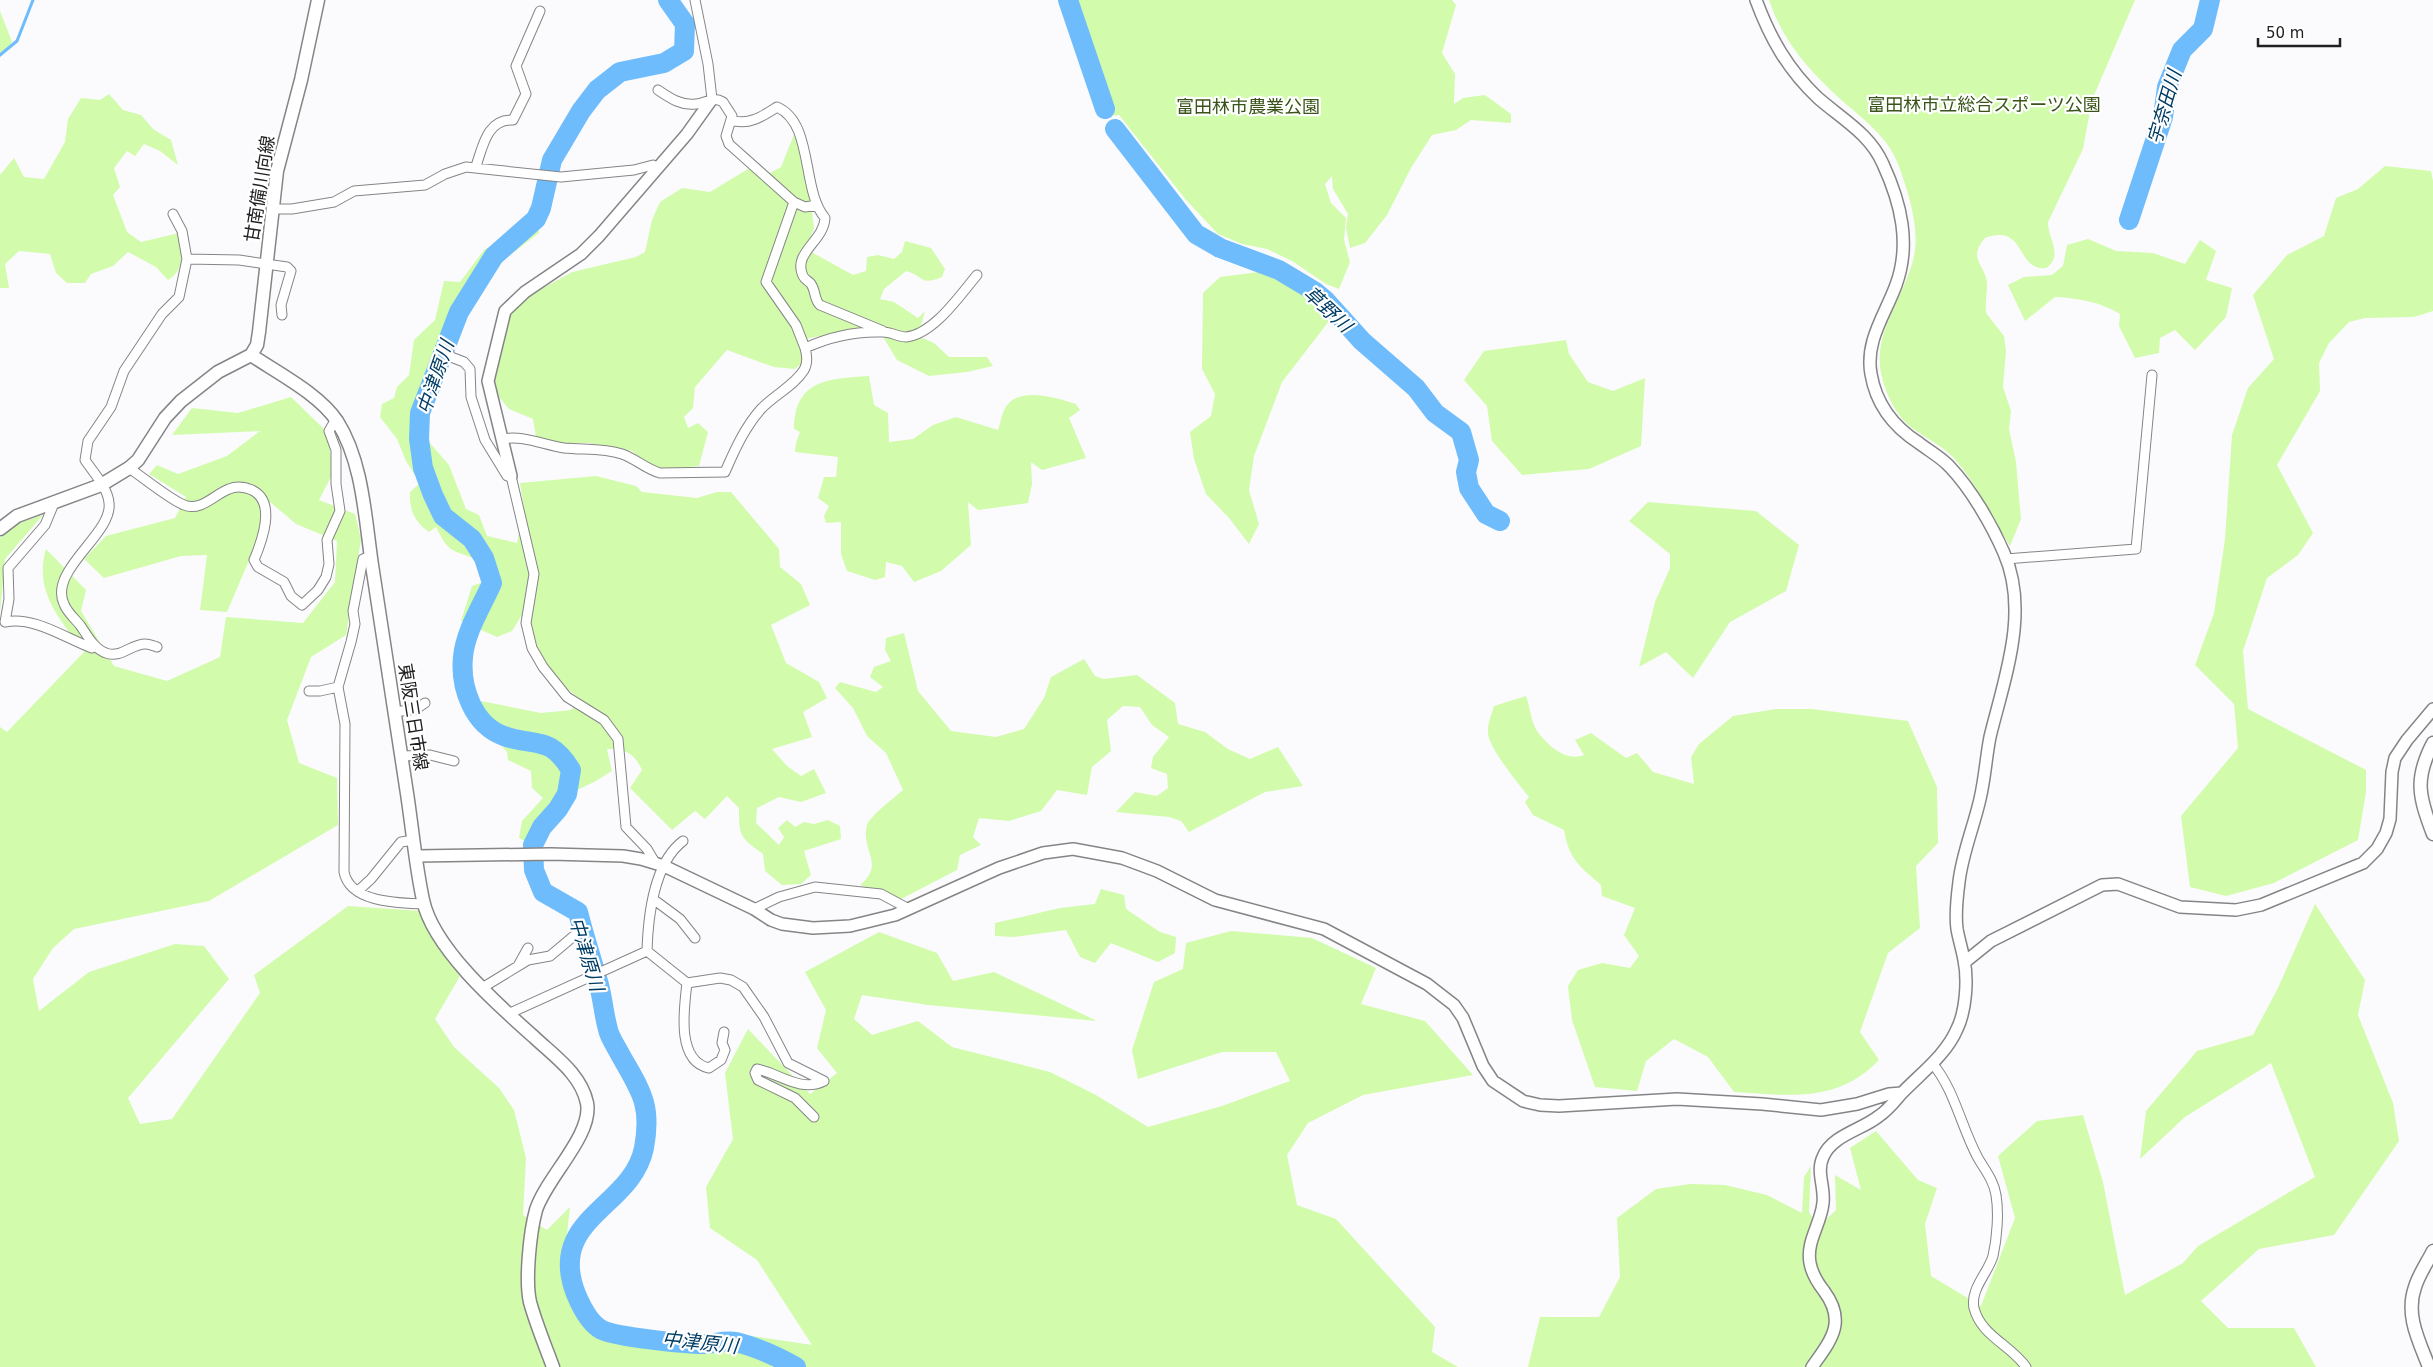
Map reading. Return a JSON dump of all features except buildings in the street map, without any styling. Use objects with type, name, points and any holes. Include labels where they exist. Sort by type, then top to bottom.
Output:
[{"type":"main road","name":"甘南備川向線","points":[[251,355],[257,345],[278,163],[301,80],[318,0]]},
{"type":"main road","points":[[0,529],[17,516],[101,484],[130,468],[138,460],[165,418],[181,402],[218,372],[251,355]]},
{"type":"main road","name":"東阪三日市線","points":[[251,355],[323,404],[336,419],[352,447],[371,556],[424,904],[446,949],[508,1014],[565,1065],[577,1080],[588,1110],[581,1134],[540,1201],[532,1234],[528,1284],[530,1299],[552,1367]]},
{"type":"main road","points":[[2433,743],[2424,759],[2419,784],[2423,808],[2433,834]]},
{"type":"main road","points":[[2429,1367],[2412,1323],[2411,1310],[2415,1285],[2433,1251]]},
{"type":"street","points":[[660,865],[626,827],[618,739],[604,720],[567,697],[543,667],[532,648],[526,623],[534,574],[503,439],[491,401],[488,381],[505,311],[525,292],[581,254],[687,134],[712,99],[708,64],[695,0]]},
{"type":"street","points":[[1756,0],[1768,33],[1784,59],[1815,95],[1851,124],[1873,146],[1882,159],[1904,230],[1905,244],[1897,282],[1875,333],[1871,349],[1870,364],[1876,392],[1892,420],[1903,432],[1944,461],[1966,486],[2006,559],[2014,598],[2008,674],[1990,737],[1980,800],[1959,882],[1957,928],[1965,962],[1960,1023],[1952,1039],[1932,1063],[1882,1114],[1835,1143],[1827,1149],[1822,1158],[1820,1172],[1824,1197],[1810,1245],[1810,1262],[1816,1281],[1834,1309],[1836,1319],[1832,1337],[1812,1367]]},
{"type":"street","points":[[476,166],[488,133],[495,124],[503,120],[512,120],[522,104],[526,94],[516,66],[540,11]]},
{"type":"street","points":[[658,90],[671,99],[689,104],[718,99],[728,107],[731,120],[726,136],[729,144],[794,202],[805,206],[817,205]]},
{"type":"street","points":[[731,120],[740,123],[747,122],[777,107],[784,110],[798,129],[817,205],[825,218],[825,225],[820,236],[802,257],[800,264],[803,277],[812,285],[817,302],[885,332],[906,337],[928,328],[943,314],[977,275]]},
{"type":"street","points":[[272,209],[292,209],[334,202],[354,191],[425,185],[453,170],[476,166],[561,177],[634,170],[653,165],[657,168]]},
{"type":"street","points":[[503,439],[512,437],[564,448],[596,449],[614,452],[636,460],[652,471],[660,473],[725,472],[741,436],[762,408],[800,375],[806,367],[807,357],[805,348],[796,325],[766,282],[794,202]]},
{"type":"street","points":[[157,647],[145,644],[117,654],[105,654],[94,645],[63,604],[62,593],[72,566],[106,519],[110,503],[101,484],[85,460],[88,441],[111,406],[124,371],[162,314],[179,297],[187,259],[182,231],[173,214]]},
{"type":"street","points":[[187,259],[266,263],[287,267],[291,271],[281,305],[282,314]]},
{"type":"street","points":[[805,348],[837,336],[885,332]]},
{"type":"street","points":[[447,351],[452,357],[464,362],[470,369],[471,397],[485,440],[507,476],[511,476]]},
{"type":"street","points":[[2006,559],[2136,549],[2152,375]]},
{"type":"street","points":[[130,468],[184,506],[198,506],[230,488],[245,487],[257,492],[264,504],[265,527],[254,560],[258,567],[284,582],[291,596],[302,605],[318,590],[326,577],[329,564],[327,540],[340,510],[336,484],[336,450],[329,431],[336,419]]},
{"type":"street","points":[[55,501],[45,525],[8,568],[9,599],[5,622],[14,620],[27,622],[52,630],[76,643],[92,648],[94,645]]},
{"type":"street","points":[[371,556],[363,559],[361,566],[361,579],[353,611],[355,624],[338,687],[345,724],[345,880],[359,890],[384,902],[424,904]]},
{"type":"street","points":[[308,691],[320,692],[338,687]]},
{"type":"street","points":[[395,712],[416,709],[425,703]]},
{"type":"street","points":[[1965,962],[1991,941],[2102,885],[2118,884],[2180,907],[2231,911],[2261,905],[2363,863],[2377,849],[2386,833],[2390,819],[2392,772],[2395,758],[2407,740],[2433,709]]},
{"type":"street","points":[[402,756],[430,755],[454,762]]},
{"type":"street","points":[[359,890],[371,880],[401,842],[414,840]]},
{"type":"street","points":[[647,951],[648,923],[660,865],[683,842]]},
{"type":"street","points":[[416,856],[552,854],[623,856],[660,865],[782,924],[834,928],[876,921],[909,909],[1028,857],[1059,850],[1086,851],[1140,864],[1215,900],[1324,929],[1427,984],[1454,1005],[1463,1018],[1483,1066],[1493,1081],[1523,1101],[1540,1105],[1559,1106],[1677,1100],[1762,1104],[1821,1110],[1857,1104],[1889,1094],[1902,1094]]},
{"type":"street","points":[[754,909],[780,896],[815,888],[881,894],[909,909]]},
{"type":"street","points":[[654,899],[680,919],[695,938]]},
{"type":"street","points":[[482,988],[536,957],[550,956],[575,934]]},
{"type":"street","points":[[518,966],[528,948]]},
{"type":"street","points":[[508,1014],[647,951]]},
{"type":"street","points":[[647,951],[687,983],[720,978],[731,980],[743,987],[764,1017],[788,1063],[824,1081],[819,1083],[791,1083],[767,1071],[757,1069],[755,1073],[758,1080],[794,1098],[814,1117]]},
{"type":"street","points":[[687,983],[684,1006],[687,1048],[692,1060],[699,1066],[709,1068],[722,1060],[725,1050],[722,1043],[724,1032]]},
{"type":"street","points":[[1932,1063],[1947,1083],[1978,1157],[1988,1173],[1996,1194],[1994,1249],[1990,1264],[1974,1296],[1975,1310],[1991,1335],[2016,1354],[2026,1367]]},
{"type":"green space","name":"富田林市農業公園","points":[[1072,0],[1452,0],[1456,5],[1442,53],[1455,74],[1454,104],[1463,98],[1485,95],[1511,114],[1511,123],[1471,120],[1456,130],[1432,135],[1411,168],[1387,215],[1365,243],[1350,248],[1346,228],[1348,214],[1333,189],[1332,176],[1325,184],[1331,203],[1346,218],[1344,240],[1350,262],[1339,289],[1326,284],[1292,261],[1267,249],[1242,244],[1218,234],[1186,200],[1119,115],[1113,116],[1107,104]]},
{"type":"green space","name":"富田林市立総合スポーツ公園","points":[[1769,0],[2135,0],[2092,100],[2083,149],[2048,222],[2055,253],[2051,263],[2046,268],[2036,267],[2029,262],[2015,242],[2008,237],[1998,235],[1985,238],[1977,252],[1977,257],[1986,278],[1986,313],[2004,336],[2006,351],[2003,387],[2011,411],[2009,429],[2016,462],[2021,519],[2010,546],[1966,473],[1953,457],[1905,422],[1890,400],[1884,383],[1880,367],[1882,338],[1910,270],[1915,245],[1912,209],[1898,164],[1880,135],[1838,97],[1797,53],[1781,28]]},
{"type":"green space","points":[[0,11],[12,42],[0,58]]},
{"type":"green space","points":[[109,94],[123,110],[141,115],[153,129],[171,140],[178,165],[160,151],[144,144],[135,156],[127,151],[114,168],[120,187],[113,195],[127,232],[141,242],[179,233],[182,253],[178,271],[168,280],[156,267],[128,252],[113,266],[91,274],[85,283],[67,283],[56,273],[50,254],[19,251],[5,264],[9,288],[0,288],[0,175],[14,158],[24,177],[44,179],[65,142],[68,119],[81,98],[100,100]]},
{"type":"green space","points":[[795,132],[808,180],[814,228],[806,249],[853,275],[866,271],[867,257],[878,255],[894,259],[902,252],[905,241],[931,248],[945,269],[942,277],[926,281],[906,271],[884,289],[880,299],[894,302],[918,318],[925,311],[918,336],[934,343],[949,357],[987,357],[993,366],[967,372],[929,376],[897,360],[877,327],[809,338],[802,347],[803,362],[795,369],[774,367],[727,350],[695,387],[693,408],[684,417],[688,428],[698,423],[708,432],[699,466],[660,470],[645,463],[632,451],[588,443],[556,443],[536,437],[533,419],[509,409],[499,397],[493,380],[511,313],[529,296],[572,272],[636,257],[645,252],[652,220],[660,202],[682,188],[710,192],[748,169],[770,173],[781,167]]},
{"type":"green space","points":[[2385,166],[2431,171],[2433,181],[2433,311],[2414,317],[2365,318],[2349,322],[2329,343],[2319,363],[2320,391],[2277,465],[2313,533],[2298,555],[2267,578],[2243,651],[2248,709],[2366,770],[2366,792],[2358,840],[2274,883],[2226,896],[2190,887],[2181,816],[2238,748],[2234,704],[2195,665],[2214,613],[2225,539],[2232,435],[2248,388],[2274,359],[2253,295],[2287,255],[2324,236],[2336,198],[2358,189]]},
{"type":"green space","points":[[538,225],[539,233],[506,258],[480,288],[459,326],[441,373],[419,396],[416,427],[449,465],[466,509],[479,515],[487,536],[517,543],[524,508],[520,483],[596,476],[636,486],[642,492],[697,498],[717,492],[731,492],[779,549],[780,567],[801,584],[810,605],[771,625],[786,663],[819,682],[827,698],[803,712],[812,737],[772,749],[787,766],[801,776],[814,769],[826,793],[801,802],[779,797],[757,808],[756,823],[779,845],[784,837],[778,828],[787,820],[795,827],[804,822],[814,824],[828,820],[840,826],[841,839],[804,851],[811,875],[801,884],[782,885],[765,871],[763,854],[742,836],[739,808],[727,796],[705,819],[695,811],[672,830],[630,788],[642,770],[629,753],[619,750],[607,749],[612,771],[594,782],[554,801],[529,843],[519,838],[522,821],[543,798],[532,788],[531,771],[508,760],[507,752],[501,745],[520,744],[518,729],[499,728],[485,719],[481,701],[541,713],[571,710],[580,699],[560,681],[547,665],[523,613],[512,631],[497,637],[461,621],[472,586],[484,582],[485,575],[479,561],[453,550],[445,543],[436,527],[429,532],[416,519],[410,504],[410,492],[420,483],[406,461],[397,439],[380,417],[382,404],[394,398],[397,387],[409,375],[414,340],[435,320],[444,281],[460,282],[484,250],[506,237],[516,227]]},
{"type":"green space","points":[[2088,239],[2116,251],[2153,253],[2185,264],[2200,240],[2216,251],[2206,280],[2232,288],[2226,317],[2195,350],[2175,330],[2160,338],[2159,353],[2135,358],[2119,326],[2120,314],[2097,304],[2072,298],[2055,297],[2025,321],[2008,285],[2024,277],[2052,275],[2063,266],[2067,245]]},
{"type":"green space","points":[[1274,270],[1303,282],[1336,312],[1282,382],[1254,456],[1249,490],[1259,524],[1249,544],[1229,518],[1206,494],[1194,459],[1190,432],[1211,416],[1215,394],[1202,369],[1203,293],[1220,277]]},
{"type":"green space","points":[[1566,340],[1569,354],[1588,382],[1613,391],[1645,378],[1641,446],[1589,469],[1522,475],[1492,441],[1487,406],[1464,380],[1484,351]]},
{"type":"green space","points":[[869,376],[874,405],[888,413],[889,442],[913,439],[933,425],[956,417],[998,430],[1006,407],[1014,399],[1022,396],[1041,395],[1076,404],[1080,410],[1069,418],[1086,458],[1042,470],[1031,462],[1032,484],[1028,503],[978,510],[968,502],[971,545],[941,571],[914,582],[902,566],[886,562],[885,577],[875,580],[847,571],[841,554],[841,522],[826,523],[824,516],[829,506],[818,498],[824,477],[836,477],[838,457],[795,452],[800,432],[794,429],[800,400],[807,391],[816,385],[828,381]]},
{"type":"green space","points":[[291,397],[326,431],[334,471],[319,500],[355,514],[361,539],[346,635],[311,657],[287,720],[299,763],[337,778],[338,825],[209,901],[74,929],[53,948],[33,979],[39,1011],[89,972],[175,944],[204,946],[229,979],[128,1098],[140,1124],[172,1119],[260,993],[254,975],[348,906],[421,911],[460,976],[435,1019],[454,1047],[499,1088],[514,1110],[526,1158],[523,1215],[547,1230],[570,1207],[562,1280],[582,1319],[604,1337],[664,1344],[752,1336],[812,1345],[757,1260],[710,1228],[706,1187],[733,1139],[725,1073],[748,1029],[810,1094],[837,1073],[817,1048],[826,1010],[805,972],[879,932],[937,953],[953,981],[994,972],[1097,1021],[928,1005],[862,995],[854,1019],[872,1035],[918,1021],[952,1047],[1050,1072],[1096,1095],[1148,1127],[1222,1106],[1290,1081],[1276,1052],[1222,1052],[1138,1079],[1132,1050],[1154,982],[1183,969],[1186,943],[1231,931],[1312,938],[1376,968],[1361,1004],[1425,1021],[1473,1075],[1363,1095],[1308,1123],[1287,1155],[1297,1205],[1336,1219],[1435,1327],[1432,1352],[1458,1367],[0,1367],[0,727],[7,732],[84,652],[58,617],[46,592],[43,579],[43,564],[46,549],[86,590],[81,611],[114,666],[167,681],[220,657],[226,617],[303,623],[335,582],[337,541],[296,524],[270,502],[253,551],[227,612],[200,610],[207,555],[181,556],[104,578],[84,559],[106,536],[175,518],[186,497],[149,474],[157,465],[178,474],[227,456],[260,431],[172,435],[192,408],[238,413]]},
{"type":"green space","points":[[1648,502],[1756,511],[1799,545],[1786,591],[1730,622],[1693,678],[1666,652],[1639,667],[1655,602],[1670,568],[1670,554],[1629,521]]},
{"type":"green space","points":[[43,515],[5,559],[0,613],[0,538],[19,523]]},
{"type":"green space","points":[[904,633],[918,691],[951,731],[996,737],[1024,729],[1044,698],[1051,677],[1084,659],[1095,676],[1104,679],[1137,675],[1175,703],[1178,724],[1205,732],[1228,749],[1250,759],[1278,747],[1303,786],[1265,792],[1189,832],[1181,821],[1169,817],[1116,812],[1135,792],[1157,796],[1168,788],[1167,774],[1151,768],[1153,757],[1169,737],[1152,725],[1140,707],[1123,706],[1107,720],[1111,751],[1092,767],[1087,795],[1057,790],[1041,811],[1009,821],[979,818],[973,837],[981,845],[960,855],[957,870],[903,898],[899,899],[860,885],[871,870],[872,863],[867,842],[867,825],[878,812],[903,790],[886,753],[867,736],[853,708],[835,688],[840,682],[876,692],[883,687],[870,677],[874,667],[891,661],[885,650],[886,638]]},
{"type":"green space","points":[[1526,696],[1537,731],[1546,742],[1558,751],[1577,757],[1584,755],[1575,740],[1591,733],[1626,758],[1637,753],[1653,772],[1694,784],[1691,757],[1699,744],[1733,716],[1776,709],[1812,709],[1908,721],[1937,787],[1938,843],[1916,866],[1920,928],[1888,953],[1860,1032],[1879,1060],[1863,1074],[1846,1084],[1811,1094],[1734,1092],[1708,1057],[1674,1039],[1646,1061],[1637,1091],[1595,1087],[1572,1020],[1568,986],[1578,970],[1602,963],[1630,968],[1639,956],[1624,935],[1635,908],[1602,896],[1601,885],[1581,867],[1572,855],[1564,830],[1533,815],[1525,802],[1529,797],[1493,748],[1488,730],[1494,706]]},
{"type":"green space","points":[[1101,889],[1124,895],[1126,909],[1160,932],[1176,937],[1175,953],[1158,962],[1111,943],[1095,963],[1080,957],[1066,930],[1014,937],[995,936],[995,923],[1060,908],[1095,904]]},
{"type":"green space","points":[[2315,904],[2365,980],[2358,1015],[2393,1103],[2399,1141],[2334,1235],[2259,1249],[2201,1301],[2228,1328],[2294,1328],[2316,1367],[1528,1367],[1540,1317],[1599,1317],[1620,1277],[1617,1218],[1656,1189],[1690,1184],[1725,1185],[1767,1195],[1802,1213],[1804,1177],[1811,1166],[1809,1212],[1818,1227],[1836,1210],[1835,1175],[1861,1190],[1850,1148],[1876,1131],[1918,1180],[1937,1188],[1925,1224],[1931,1276],[1981,1306],[2015,1218],[1998,1156],[2037,1121],[2083,1115],[2103,1182],[2125,1295],[2183,1263],[2198,1246],[2315,1177],[2271,1063],[2185,1117],[2140,1159],[2146,1111],[2197,1051],[2253,1035],[2278,988]]},
{"type":"waterway","points":[[0,55],[17,41],[33,0]]},
{"type":"waterway","name":"中津原川","points":[[668,0],[685,24],[684,51],[664,63],[620,72],[597,90],[581,111],[552,160],[541,208],[536,219],[494,256],[459,312],[420,413],[419,439],[423,468],[443,516],[472,539],[484,558],[492,583],[470,629],[464,648],[464,680],[471,704],[484,723],[493,731],[504,736],[549,747],[556,751],[571,770],[567,794],[558,809],[542,827],[533,845],[534,870],[543,892],[578,912],[599,985],[609,1033],[639,1089],[646,1109],[647,1120],[644,1148],[636,1168],[624,1185],[581,1230],[572,1248],[570,1268],[576,1294],[583,1309],[594,1324],[610,1333],[681,1343],[736,1342],[767,1353],[796,1367]]},
{"type":"waterway","name":"草野川","points":[[1068,0],[1105,109]]},
{"type":"waterway","name":"宇奈田川","points":[[2129,220],[2163,117],[2167,87],[2182,50],[2203,29],[2210,0]]},
{"type":"waterway","name":"草野川","points":[[1115,129],[1196,234],[1220,248],[1279,270],[1314,291],[1325,300],[1362,341],[1416,388],[1435,413],[1461,432],[1469,460],[1466,472],[1469,488],[1486,514],[1500,521]]}]
